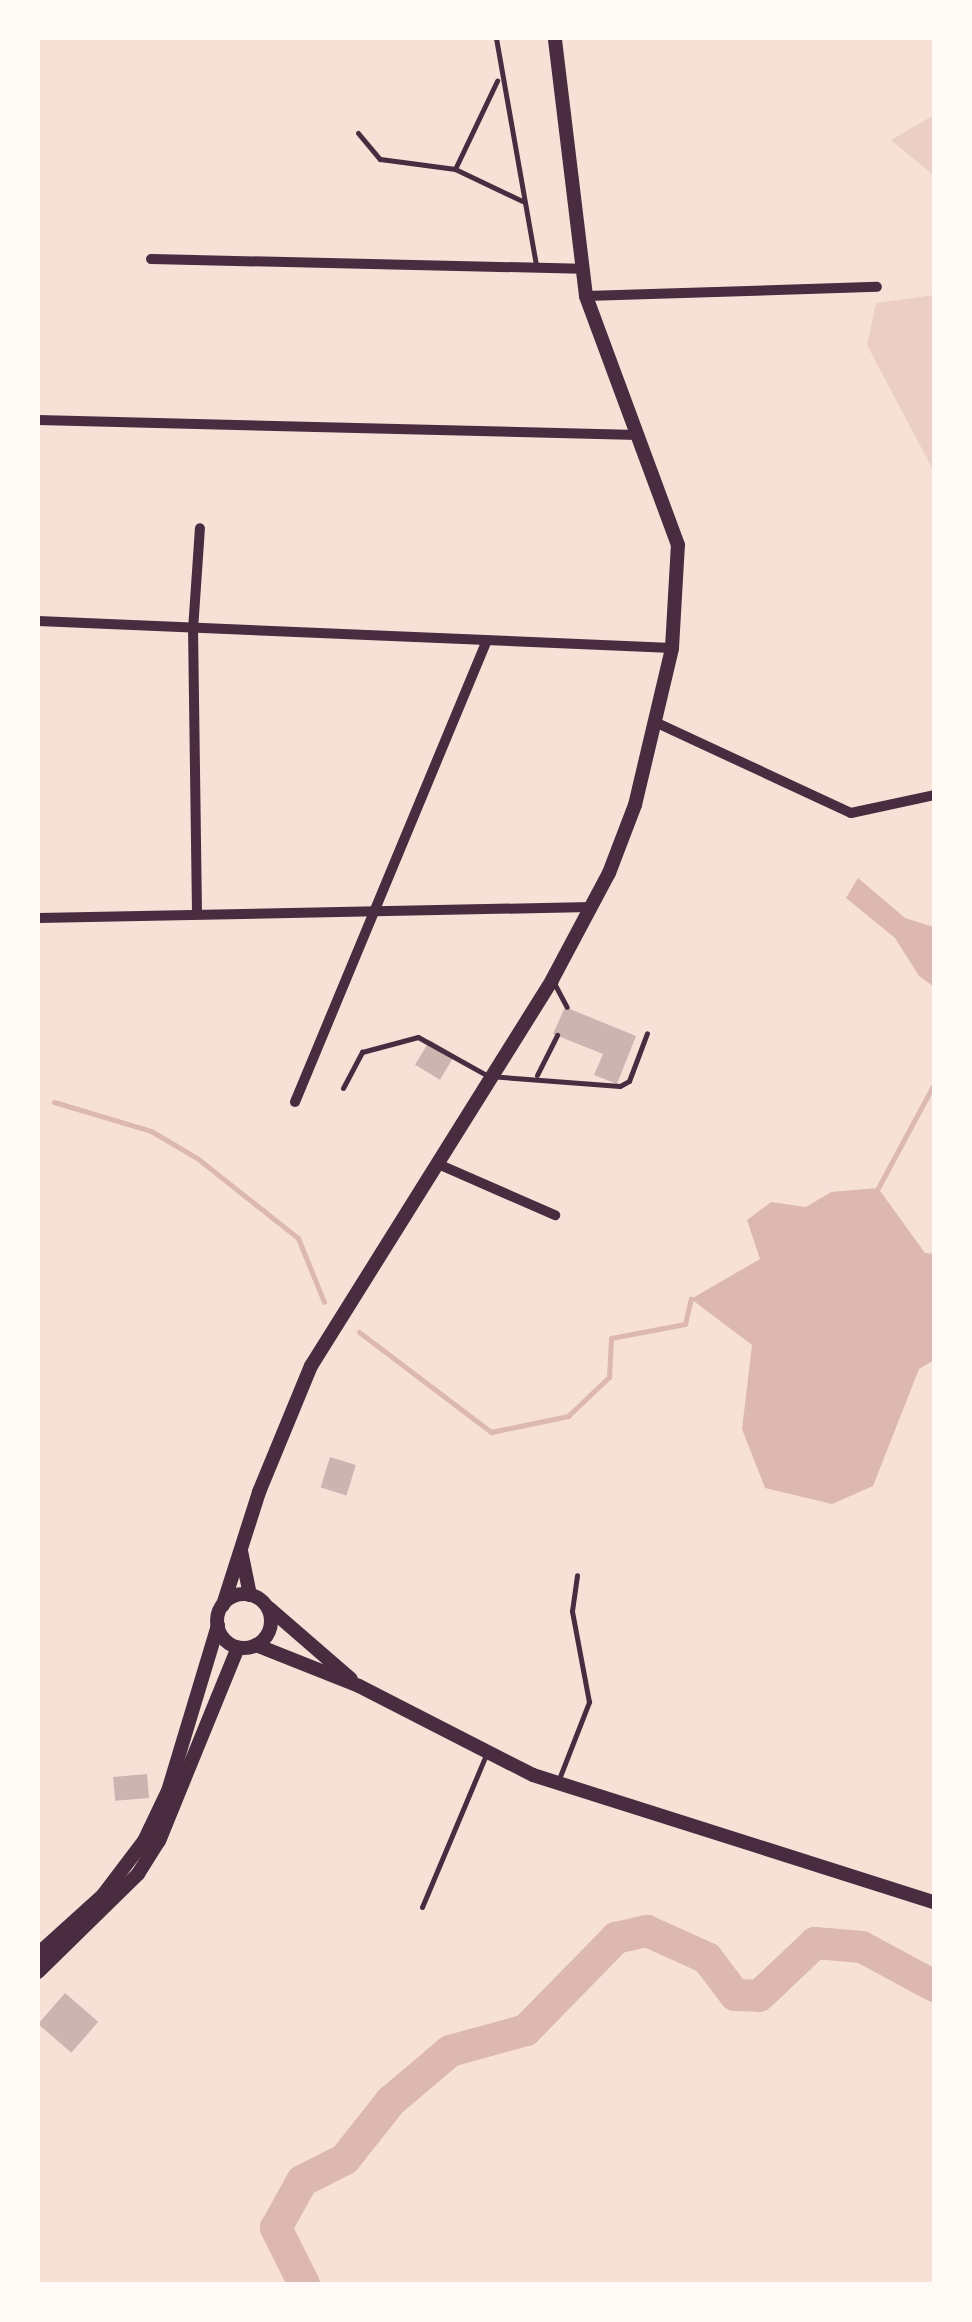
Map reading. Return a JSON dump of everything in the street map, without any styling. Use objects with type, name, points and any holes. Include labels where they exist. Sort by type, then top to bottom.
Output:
[{"type":"street","points":[[38,1954],[103,1895],[144,1841],[168,1791],[240,1546],[311,1366],[438,1164],[488,1076],[552,980],[624,838],[672,648],[678,545],[586,296],[555,38]]},
{"type":"street","points":[[151,259],[581,269]]},
{"type":"street","points":[[586,296],[877,287]]},
{"type":"street","points":[[38,420],[638,435]]},
{"type":"street","points":[[197,913],[192,630],[200,528]]},
{"type":"street","points":[[38,621],[672,648]]},
{"type":"street","points":[[295,1102],[487,640]]},
{"type":"street","points":[[654,722],[851,813],[934,795]]},
{"type":"street","points":[[38,918],[592,907]]},
{"type":"street","points":[[438,1164],[555,1215]]},
{"type":"street","points":[[240,1546],[250,1595],[359,1686]]},
{"type":"street","points":[[223,1604],[250,1595]]},
{"type":"street","points":[[256,1645],[269,1632],[267,1606]]},
{"type":"street","points":[[218,1625],[238,1647]]},
{"type":"street","points":[[238,1647],[256,1645],[359,1686],[486,1755],[557,1784],[934,1902]]},
{"type":"street","points":[[38,1972],[138,1874],[160,1842],[238,1647]]},
{"type":"lane","points":[[496,38],[499,78],[537,269]]},
{"type":"lane","points":[[455,168],[499,78]]},
{"type":"lane","points":[[358,134],[380,159],[455,168],[522,201]]},
{"type":"lane","points":[[552,980],[567,1008]]},
{"type":"lane","points":[[344,1088],[362,1052],[418,1037],[488,1076],[537,1075],[626,1084],[648,1033]]},
{"type":"lane","points":[[537,1075],[557,1035]]},
{"type":"lane","points":[[557,1784],[588,1702],[572,1610],[576,1575]]},
{"type":"lane","points":[[422,1908],[486,1755]]},
{"type":"shaded area","points":[[934,115],[934,176],[891,140]]},
{"type":"shaded area","points":[[934,295],[934,472],[867,345],[876,303]]},
{"type":"shaded area","points":[[858,878],[905,918],[934,927],[934,987],[919,976],[895,938],[846,898]]},
{"type":"shaded area","points":[[878,1188],[925,1253],[934,1254],[934,1360],[919,1369],[873,1486],[832,1504],[765,1488],[742,1429],[752,1345],[691,1299],[760,1259],[747,1220],[771,1202],[806,1207],[831,1192]]},
{"type":"building","points":[[565,1007],[636,1036],[617,1084],[594,1075],[603,1054],[553,1034]]},
{"type":"building","points":[[430,1040],[455,1055],[440,1080],[415,1065]]},
{"type":"building","points":[[330,1457],[356,1465],[346,1495],[321,1488]]},
{"type":"building","points":[[147,1774],[149,1798],[115,1801],[113,1777]]},
{"type":"building","points":[[65,1993],[98,2022],[71,2053],[38,2024]]},
{"type":"waterway","points":[[878,1188],[934,1084]]},
{"type":"waterway","points":[[54,1102],[151,1131],[197,1158],[298,1238],[324,1302]]},
{"type":"waterway","points":[[359,1332],[491,1432],[568,1416],[609,1377],[611,1338],[685,1324],[691,1299]]},
{"type":"waterway","points":[[304,2284],[276,2228],[302,2181],[345,2159],[391,2101],[450,2051],[526,2030],[616,1938],[647,1931],[707,1958],[735,1995],[759,1996],[815,1943],[862,1947],[934,1986]]}]
